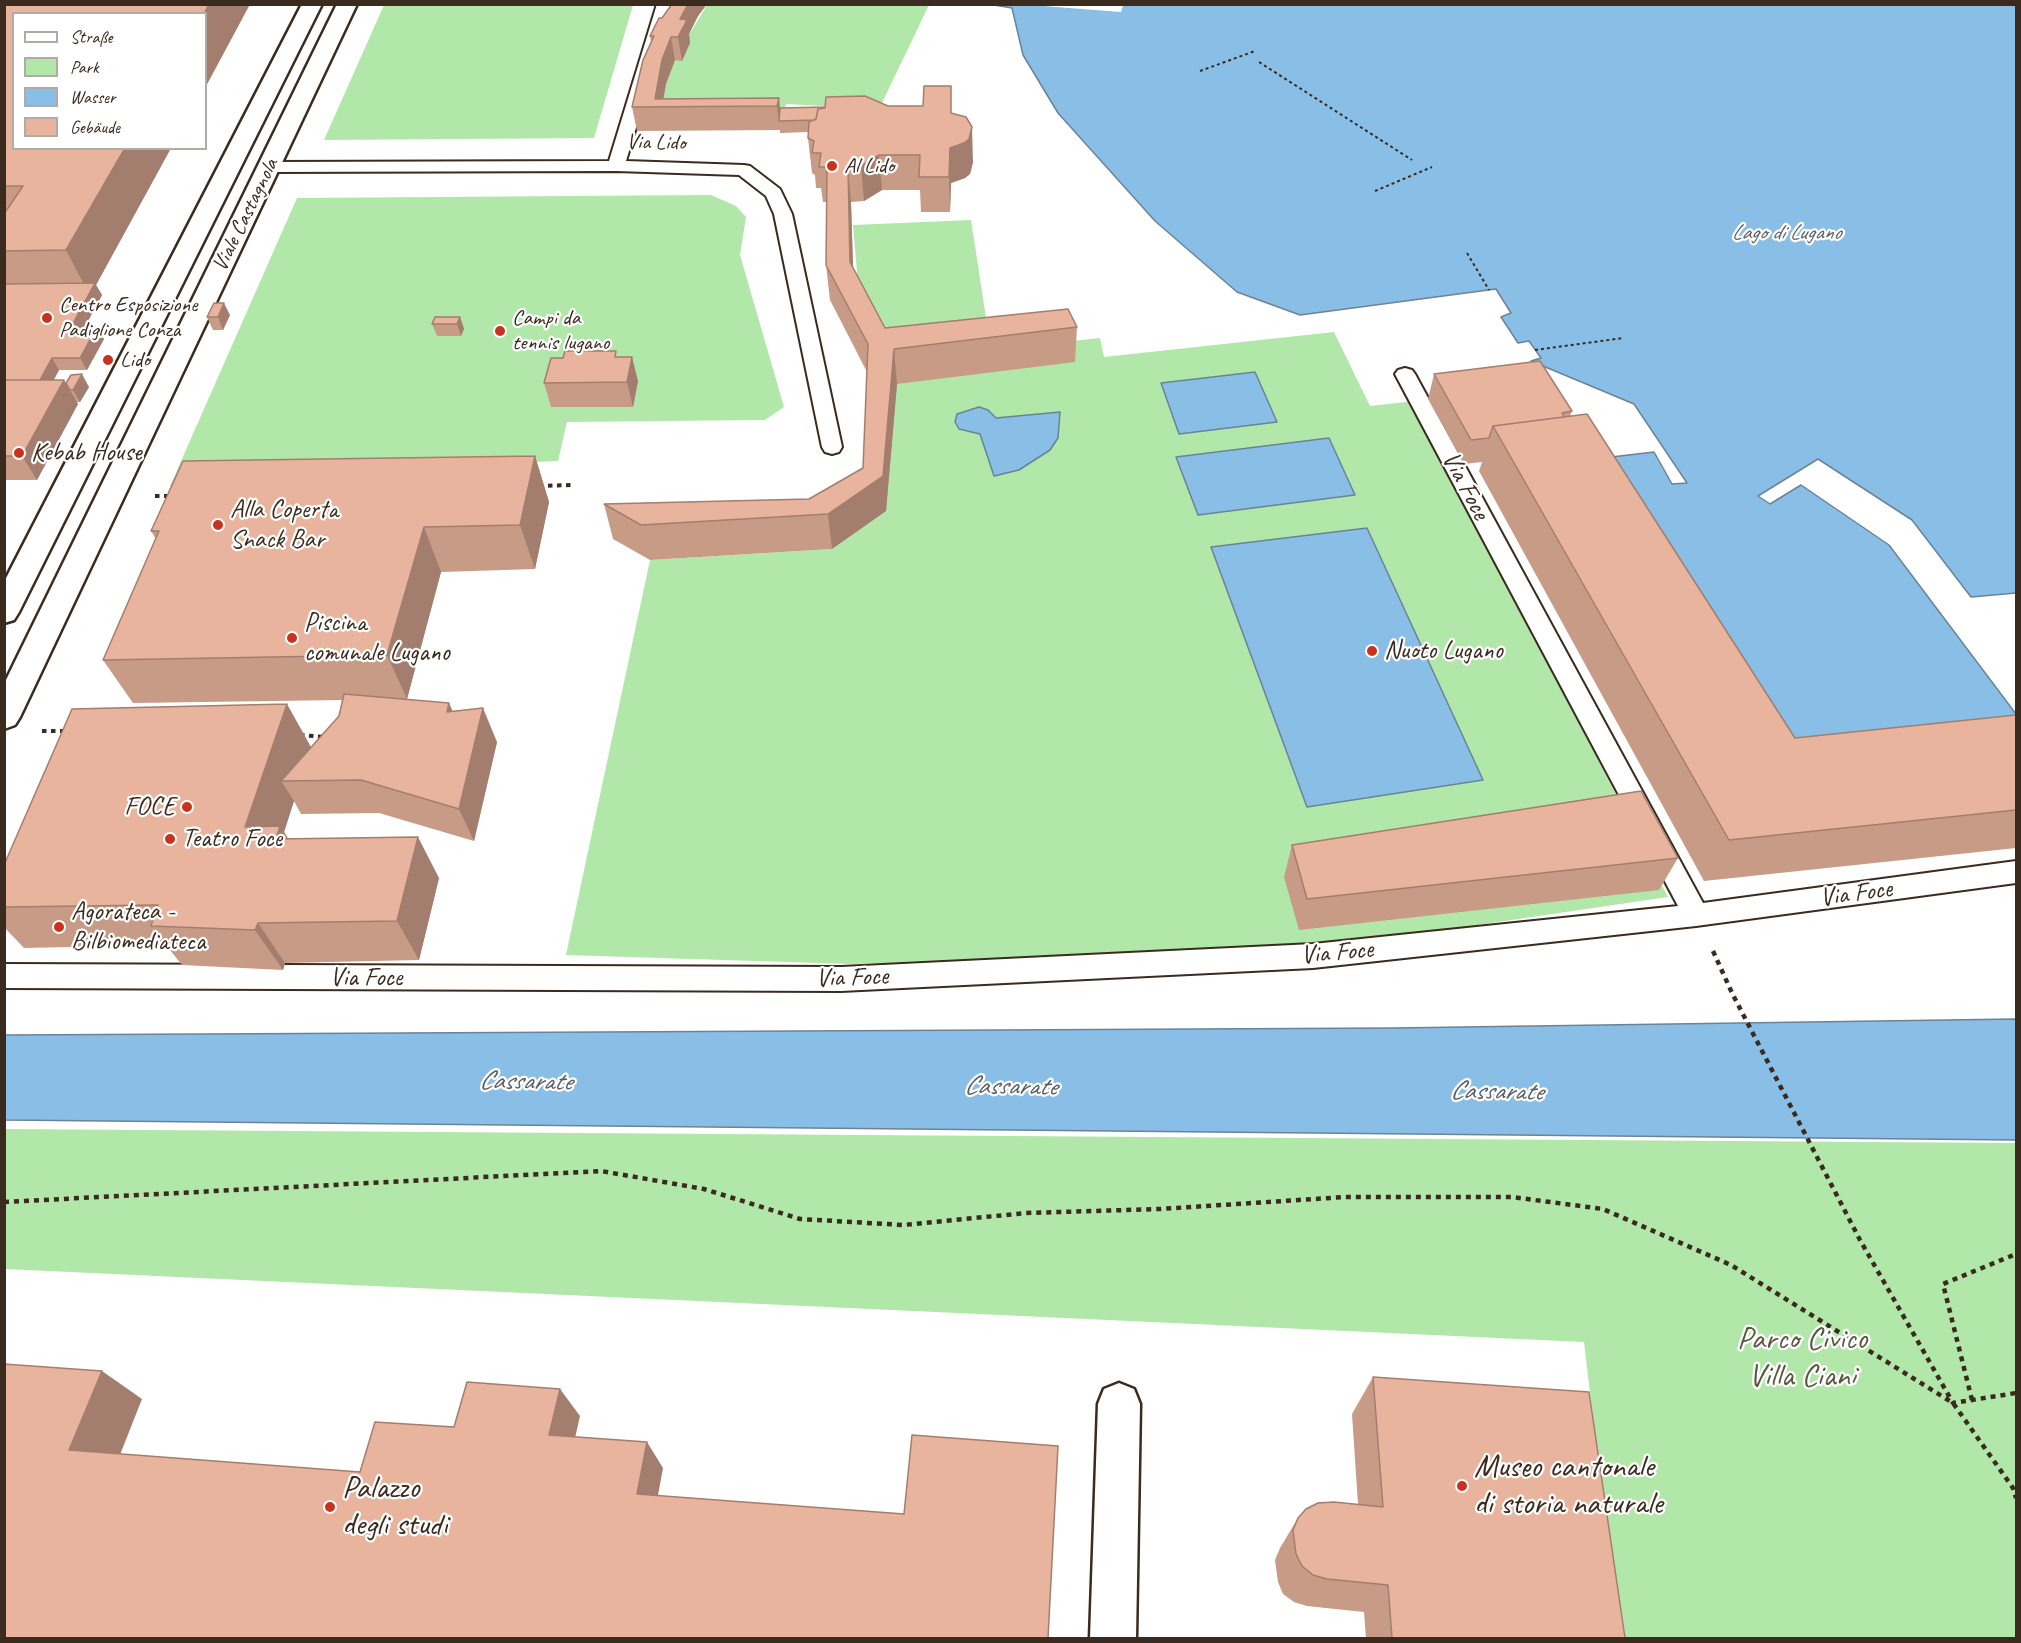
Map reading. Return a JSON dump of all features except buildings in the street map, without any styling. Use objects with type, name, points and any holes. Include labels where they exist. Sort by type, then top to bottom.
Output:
[{"type":"main road","name":"Viale Castagnola","points":[[4,612],[312,4]]},
{"type":"main road","name":"Viale Castagnola","points":[[4,717],[347,4]]},
{"type":"main road","points":[[1113,1638],[1119,1404]]},
{"type":"lane","points":[[616,166],[665,4]]},
{"type":"lane","name":"Via Lido","points":[[269,167],[616,166],[744,170],[774,193],[783,214],[831,447]]},
{"type":"lane","name":"Via Foce","points":[[1405,374],[1696,915]]},
{"type":"lane","name":"Via Foce","points":[[4,976],[841,979],[1313,956],[1696,915],[2016,872]]},
{"type":"path","points":[[1200,71],[1255,51]]},
{"type":"path","points":[[1259,62],[1412,160]]},
{"type":"path","points":[[1375,192],[1432,166]]},
{"type":"path","points":[[1467,253],[1490,290]]},
{"type":"path","points":[[1535,350],[1623,338]]},
{"type":"path","points":[[528,486],[574,485]]},
{"type":"path","points":[[110,497],[179,495]]},
{"type":"path","points":[[38,731],[74,731]]},
{"type":"path","points":[[295,734],[327,737]]},
{"type":"path","points":[[1732,993],[1860,1240],[1953,1403],[2013,1488],[2016,1498]]},
{"type":"path","points":[[4,1202],[601,1171],[704,1189],[800,1219],[903,1225],[1026,1213],[1160,1209],[1345,1197],[1512,1197],[1603,1209],[1731,1265],[1953,1403],[2016,1393]]},
{"type":"path","points":[[1972,1400],[1943,1284],[2016,1254]]},
{"type":"green space","points":[[384,5],[633,5],[594,138],[324,140]]},
{"type":"green space","points":[[707,5],[929,5],[879,109],[786,104],[784,113],[659,123],[666,84],[675,60],[682,60],[690,43],[684,43]]},
{"type":"green space","name":"Campi da tennis lugano","points":[[711,195],[736,206],[746,217],[740,255],[784,407],[765,420],[567,422],[558,461],[534,462],[529,481],[170,486],[297,198]]},
{"type":"green space","points":[[971,220],[991,350],[1100,338],[1104,357],[1334,332],[1370,406],[1415,401],[1668,897],[1301,951],[850,964],[566,955],[650,560],[832,549],[886,511],[859,296],[853,225]],"holes":[[[988,410],[996,418],[1059,412],[1058,438],[1050,450],[1019,470],[994,476],[980,434]]]},
{"type":"green space","name":"Parco Civico Villa Ciani","points":[[4,1129],[2016,1143],[2016,1638],[1619,1638],[1584,1342],[5,1269]]},
{"type":"water","name":"Lago di Lugano","points":[[994,5],[2016,5],[2016,593],[1971,597],[1912,520],[1818,459],[1758,496],[1770,504],[1801,485],[1889,545],[2016,714],[2016,821],[1727,852],[1509,469],[1654,452],[1672,484],[1687,483],[1634,404],[1531,361],[1541,358],[1529,341],[1518,343],[1501,317],[1511,313],[1496,289],[1300,315],[1237,292],[1155,221],[1058,113],[1023,55],[1012,8]]},
{"type":"water","points":[[1255,372],[1277,422],[1179,434],[1161,383]]},
{"type":"water","points":[[979,407],[988,410],[996,418],[1060,412],[1058,438],[1050,450],[1019,470],[994,476],[980,434],[959,429],[955,422],[957,414]]},
{"type":"water","points":[[1329,438],[1355,495],[1198,515],[1176,457]]},
{"type":"water","points":[[1367,528],[1483,780],[1307,807],[1211,547]]},
{"type":"water","name":"Cassarate","points":[[2016,1019],[2016,1140],[5,1120],[5,1035],[1395,1028]]},
{"type":"pier","points":[[1030,5],[1123,5],[1121,12]]},
{"type":"place","name":"Al Lido","points":[[832,166]]},
{"type":"place","name":"Centro Esposizione Padiglione Conza","points":[[47,318]]},
{"type":"place","name":"Campi da tennis lugano","points":[[500,331]]},
{"type":"place","name":"Lido","points":[[108,360]]},
{"type":"place","name":"Kebab House","points":[[19,453]]},
{"type":"place","name":"Alla Coperta Snack Bar","points":[[218,525]]},
{"type":"place","name":"Piscina comunale Lugano","points":[[292,638]]},
{"type":"place","name":"Nuoto Lugano","points":[[1372,651]]},
{"type":"place","name":"FOCE","points":[[187,807]]},
{"type":"place","name":"Teatro Foce","points":[[170,839]]},
{"type":"place","name":"Agorateca - Bilbiomediateca","points":[[59,927]]},
{"type":"place","name":"Museo cantonale di storia naturale","points":[[1462,1486]]},
{"type":"place","name":"Palazzo degli studi","points":[[330,1507]]}]
